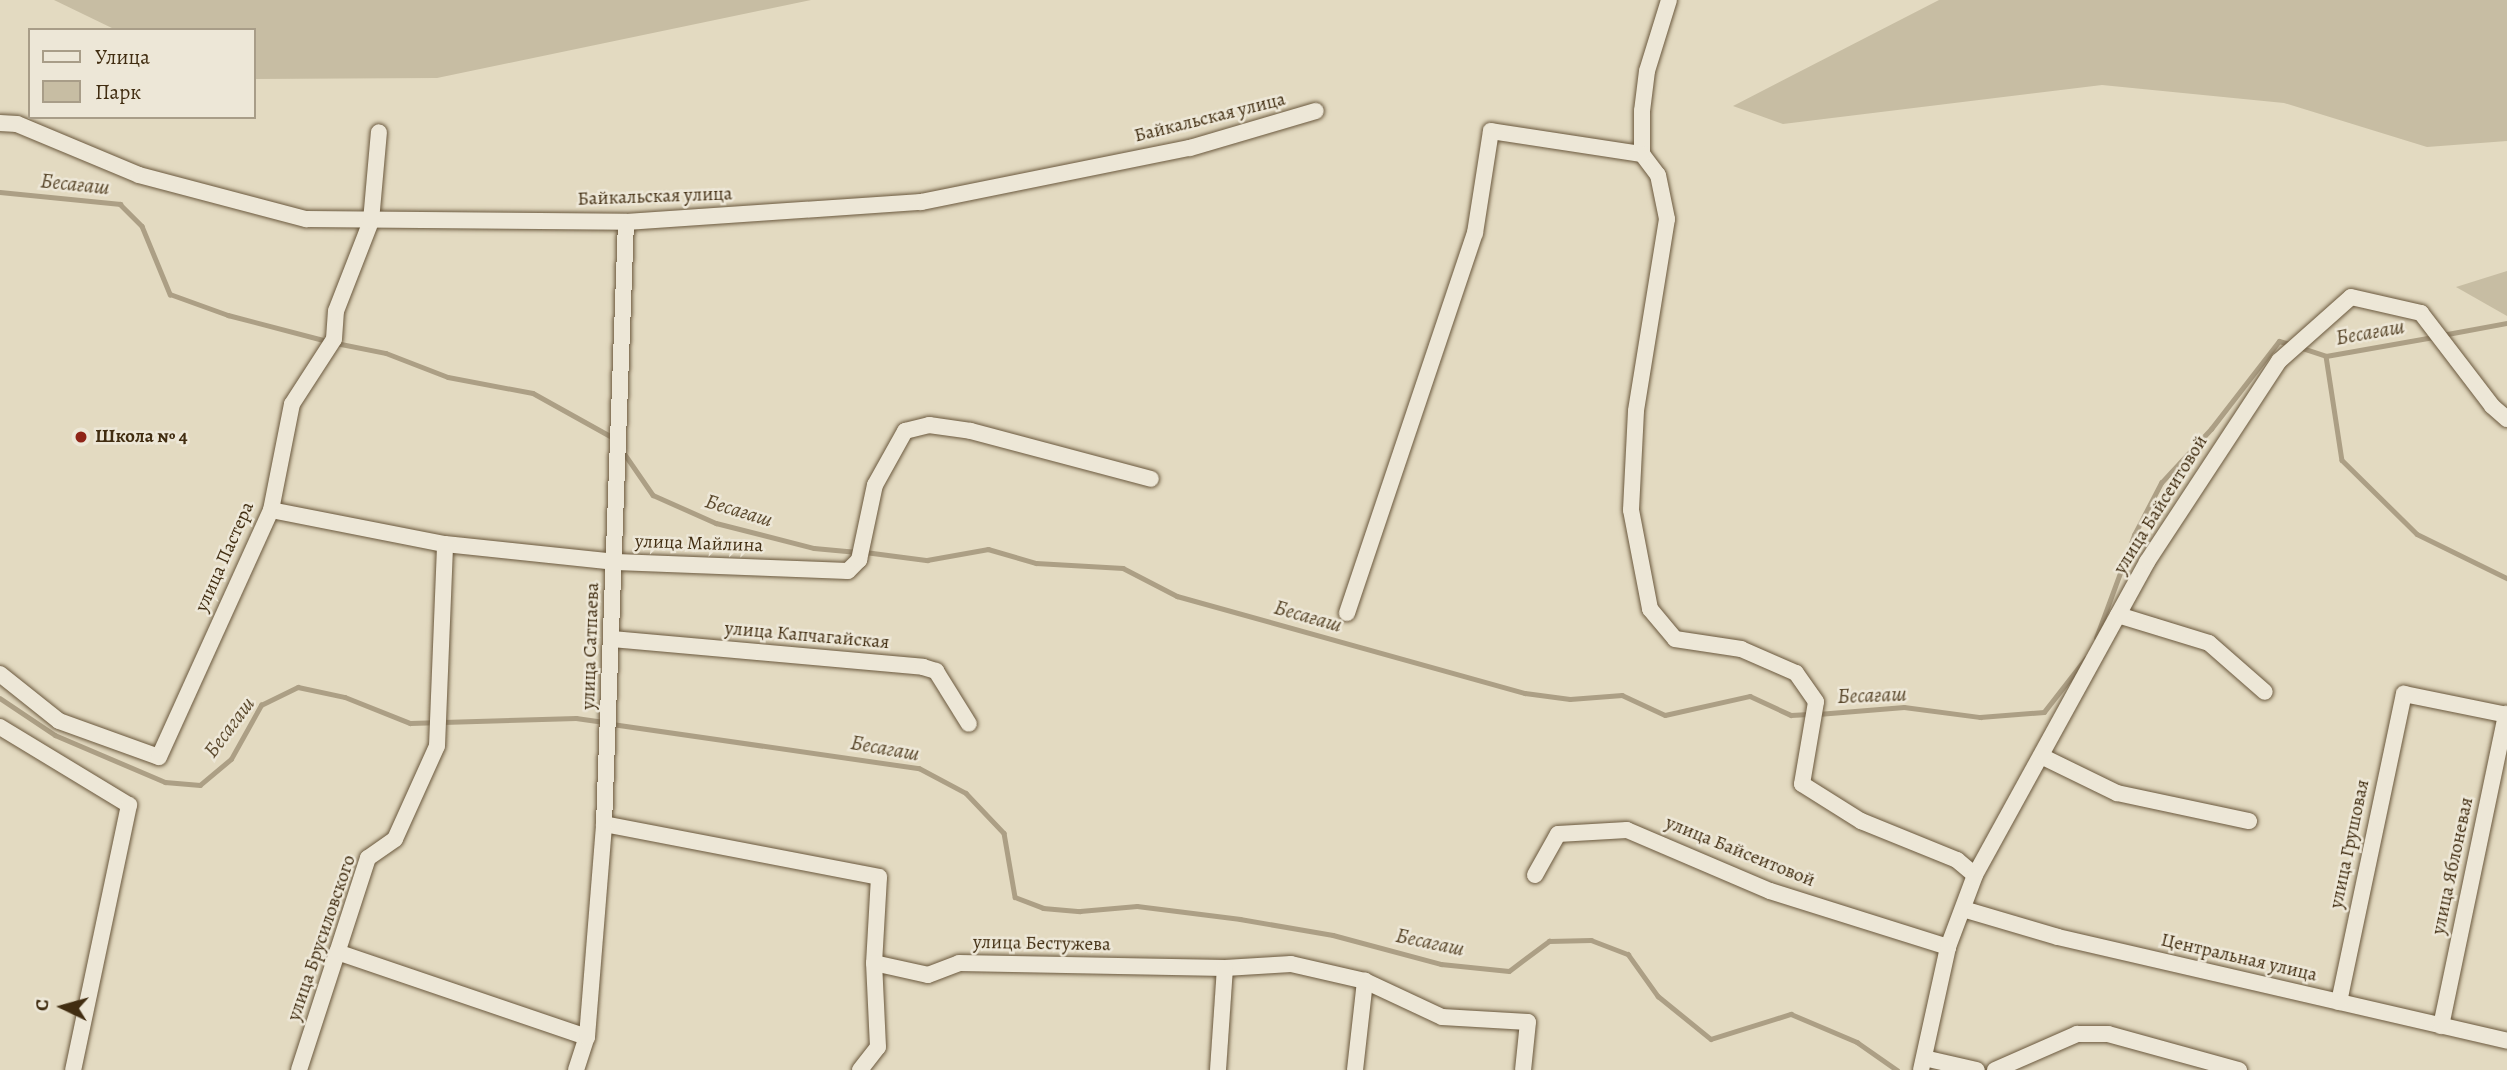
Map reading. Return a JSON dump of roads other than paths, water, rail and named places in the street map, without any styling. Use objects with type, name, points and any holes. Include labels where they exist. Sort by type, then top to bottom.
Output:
[{"type":"street","points":[[1670,0],[1647,71],[1642,154],[1658,175],[1667,219],[1636,411],[1632,510],[1650,609],[1675,639],[1741,649],[1797,673],[1816,702],[1802,784],[1861,821],[1957,860],[1975,875]]},
{"type":"street","name":"Байкальская улица","points":[[0,123],[17,124],[139,175],[293,216],[371,220],[626,222],[921,202],[1190,148],[1316,111]]},
{"type":"street","name":"улица Пастера","points":[[0,674],[59,721],[159,757],[271,510],[292,404],[334,339],[337,311],[371,220],[379,131]]},
{"type":"street","points":[[1347,613],[1475,233],[1491,131],[1642,154]]},
{"type":"street","name":"улица Сатпаева","points":[[576,1070],[587,1037],[604,824],[620,471],[626,222]]},
{"type":"street","name":"улица Байсеитовой","points":[[1923,1064],[1948,947],[1975,875],[2147,562],[2279,361],[2351,297],[2421,313],[2492,406],[2507,419]]},
{"type":"street","name":"улица Майлина","points":[[271,510],[445,544],[615,562],[848,570],[859,560],[875,485],[905,431],[929,425],[971,431],[1151,479]]},
{"type":"street","name":"улица Брусиловского","points":[[299,1070],[368,858],[395,839],[437,746],[445,544]]},
{"type":"street","points":[[2118,615],[2209,643],[2265,692]]},
{"type":"street","name":"улица Капчагайская","points":[[612,639],[923,667],[936,671],[969,724]]},
{"type":"street","name":"улица Грушовая","points":[[2339,1002],[2404,694],[2507,714]]},
{"type":"street","name":"улица Яблоневая","points":[[2441,1026],[2507,714]]},
{"type":"street","points":[[0,727],[129,806],[73,1070]]},
{"type":"street","points":[[2041,756],[2117,793],[2249,821]]},
{"type":"street","points":[[604,824],[879,877],[874,963],[878,1047],[860,1070]]},
{"type":"street","name":"улица Байсеитовой","points":[[1535,875],[1558,834],[1627,830],[1770,891],[1948,947]]},
{"type":"street","name":"Центральная улица","points":[[1963,909],[2057,937],[2507,1041]]},
{"type":"street","points":[[337,952],[587,1037]]},
{"type":"street","name":"улица Бестужева","points":[[874,963],[928,975],[959,963],[1225,968],[1291,964],[1365,981],[1442,1017],[1528,1021],[1523,1070]]},
{"type":"street","points":[[1218,1070],[1225,968]]},
{"type":"street","points":[[1355,1070],[1365,981]]},
{"type":"street","points":[[1995,1070],[2077,1034],[2108,1034],[2239,1070]]},
{"type":"street","points":[[1923,1064],[1977,1070]]},
{"type":"waterway","name":"Бесағаш","points":[[0,192],[120,204],[142,226],[170,294],[228,315],[327,341]]},
{"type":"waterway","name":"Бесағаш","points":[[2442,335],[2507,323]]},
{"type":"waterway","name":"Бесағаш","points":[[2302,348],[2326,356],[2434,337]]},
{"type":"waterway","name":"Бесағаш","points":[[2096,638],[2134,535],[2161,483],[2211,429],[2279,341],[2290,344]]},
{"type":"waterway","name":"Бесағаш","points":[[336,343],[386,353],[448,377],[533,393],[612,437]]},
{"type":"waterway","points":[[2326,356],[2342,460],[2417,534],[2507,578]]},
{"type":"waterway","name":"Бесағаш","points":[[624,453],[653,495],[716,523],[814,548],[857,552]]},
{"type":"waterway","name":"Бесағаш","points":[[865,552],[927,560],[988,549],[1036,563],[1123,568],[1177,596],[1525,693],[1570,699],[1622,695],[1665,715],[1750,696],[1791,715],[1809,714]]},
{"type":"waterway","name":"Бесағаш","points":[[1818,714],[1904,707],[1980,717],[2044,712],[2086,658]]},
{"type":"waterway","name":"Бесагаш","points":[[0,698],[55,735],[165,782],[200,785],[231,759],[261,705],[298,687],[345,697],[410,723],[576,718],[604,722]]},
{"type":"waterway","name":"Бесагаш","points":[[612,724],[919,768],[966,793],[1004,833],[1015,897],[1043,908],[1080,911],[1137,906],[1240,919],[1333,935],[1441,964],[1509,971],[1549,941],[1591,940],[1628,954],[1658,996],[1711,1039],[1791,1014],[1857,1042],[1897,1070]]},
{"type":"place","name":"Школа № 4","points":[[81,437]]}]
